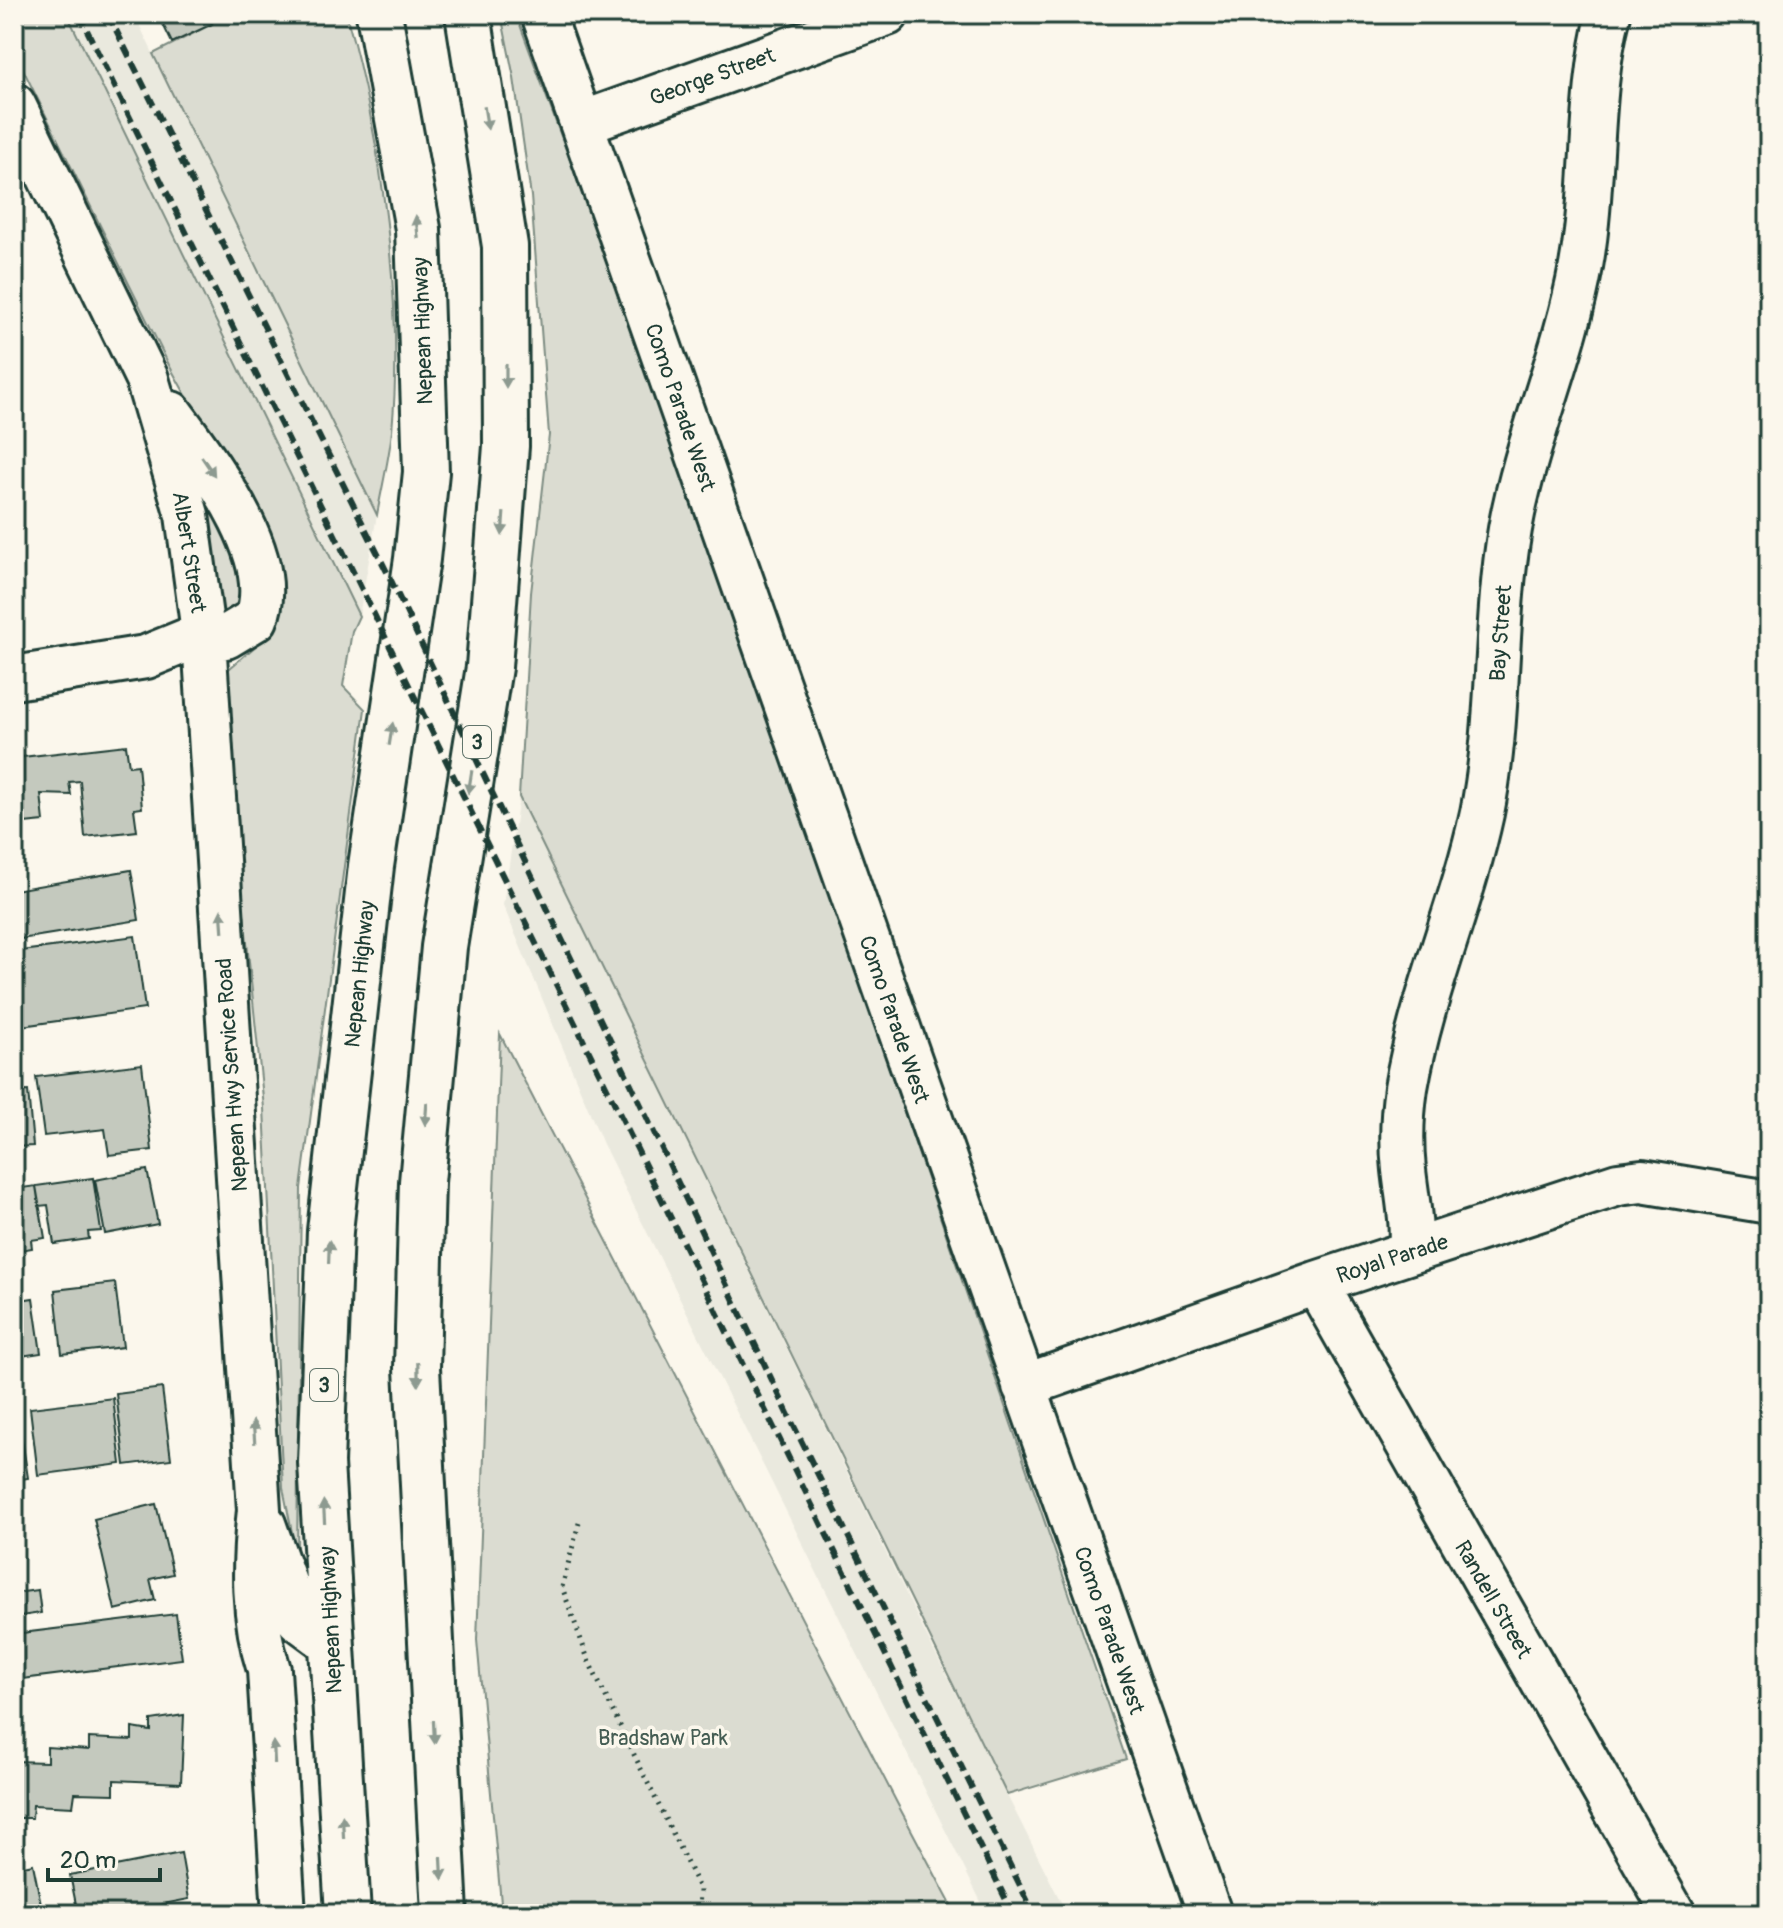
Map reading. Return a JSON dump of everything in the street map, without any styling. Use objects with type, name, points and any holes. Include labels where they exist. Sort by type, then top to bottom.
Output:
[{"type":"highway","name":"Nepean Highway","points":[[348,1914],[321,1463],[330,1231],[371,866],[417,559],[426,472],[418,229],[382,27]]},
{"type":"highway","name":"3","points":[[445,1914],[417,1368],[422,1182],[426,1111],[444,947],[489,667],[506,446],[505,246],[471,27]]},
{"type":"street","name":"Como Parade West","points":[[543,14],[1210,1914]]},
{"type":"street","name":"George Street","points":[[582,123],[887,14]]},
{"type":"street","name":"Bay Street","points":[[1410,1252],[1411,1219],[1402,1149],[1407,1085],[1423,1014],[1481,815],[1493,732],[1510,529],[1581,267],[1590,198],[1600,61],[1609,14]]},
{"type":"street","name":"Albert Street","points":[[14,105],[147,379],[217,480],[242,523],[259,571],[261,599],[256,619],[226,637],[204,639],[187,515],[147,379]]},
{"type":"street","name":"Nepean Hwy Service Road","points":[[204,639],[259,1510],[254,1559],[257,1633],[269,1670],[284,1914]]},
{"type":"street","points":[[14,678],[146,657],[184,640],[204,639]]},
{"type":"street","name":"Royal Parade","points":[[1024,1386],[1316,1283],[1618,1184],[1642,1181],[1769,1202]]},
{"type":"street","name":"Randell Street","points":[[1316,1283],[1674,1914]]},
{"type":"street","name":"Nepean Hwy Service Road","points":[[259,1510],[298,1619],[332,1644]]},
{"type":"path","points":[[579,1523],[562,1587],[589,1662],[700,1890],[699,1914]]},
{"type":"shaded area","points":[[67,14],[134,14],[377,515],[359,616]]},
{"type":"shaded area","points":[[519,797],[926,1635],[1067,1914],[987,1914],[603,1144],[503,905]]},
{"type":"green space","points":[[14,14],[67,14],[359,616],[352,631],[343,686],[365,709],[301,1188],[297,1557],[283,1488],[264,1108],[224,718],[223,674],[264,639],[279,598],[208,435],[169,365],[14,51]]},
{"type":"green space","points":[[218,14],[346,14],[370,113],[392,275],[395,382],[392,431],[377,515],[153,54],[212,24]]},
{"type":"green space","points":[[501,14],[516,14],[683,467],[1126,1759],[1007,1795],[519,797],[531,593],[549,435],[531,196],[514,78]]},
{"type":"green space","points":[[198,489],[220,501],[245,597],[225,624],[216,609],[212,534]]},
{"type":"green space","name":"Bradshaw Park","points":[[500,1034],[956,1914],[502,1914],[477,1640]]},
{"type":"building","points":[[158,14],[207,14],[212,24],[172,43]]},
{"type":"building","points":[[126,745],[129,766],[138,765],[142,808],[134,809],[137,831],[85,837],[80,781],[69,782],[71,795],[41,794],[44,821],[14,824],[14,758]]},
{"type":"building","points":[[131,870],[139,920],[14,940],[14,890]]},
{"type":"building","points":[[135,936],[145,1009],[14,1027],[14,952]]},
{"type":"building","points":[[142,1064],[152,1150],[109,1155],[105,1129],[44,1136],[36,1077]]},
{"type":"building","points":[[28,1091],[33,1146],[14,1147],[14,1092]]},
{"type":"building","points":[[147,1170],[158,1224],[105,1234],[95,1180]]},
{"type":"building","points":[[93,1178],[101,1231],[88,1232],[89,1239],[54,1244],[48,1205],[39,1206],[36,1186]]},
{"type":"building","points":[[36,1186],[45,1238],[31,1240],[32,1248],[14,1251],[14,1189]]},
{"type":"building","points":[[115,1283],[123,1347],[62,1354],[55,1290]]},
{"type":"building","points":[[33,1298],[41,1353],[14,1357],[14,1301]]},
{"type":"building","points":[[162,1388],[171,1459],[125,1465],[116,1394]]},
{"type":"building","points":[[113,1398],[121,1464],[38,1475],[30,1408]]},
{"type":"building","points":[[18,1413],[28,1478],[14,1480],[14,1414]]},
{"type":"building","points":[[156,1504],[173,1574],[150,1579],[155,1600],[115,1610],[94,1519]]},
{"type":"building","points":[[14,1580],[16,1593],[38,1590],[41,1613],[14,1617]]},
{"type":"building","points":[[176,1614],[182,1659],[14,1680],[14,1634]]},
{"type":"building","points":[[184,1715],[181,1783],[114,1780],[114,1794],[75,1793],[73,1807],[33,1805],[32,1818],[14,1818],[14,1761],[47,1762],[47,1747],[89,1750],[89,1738],[132,1740],[132,1728],[151,1731],[151,1720]]},
{"type":"building","points":[[181,1853],[189,1899],[113,1914],[78,1914],[70,1875]]},
{"type":"building","points":[[33,1864],[43,1914],[14,1914],[14,1868]]},
{"type":"railway","points":[[79,14],[1013,1914]]},
{"type":"railway","points":[[108,14],[387,572],[792,1422],[1034,1914]]}]
